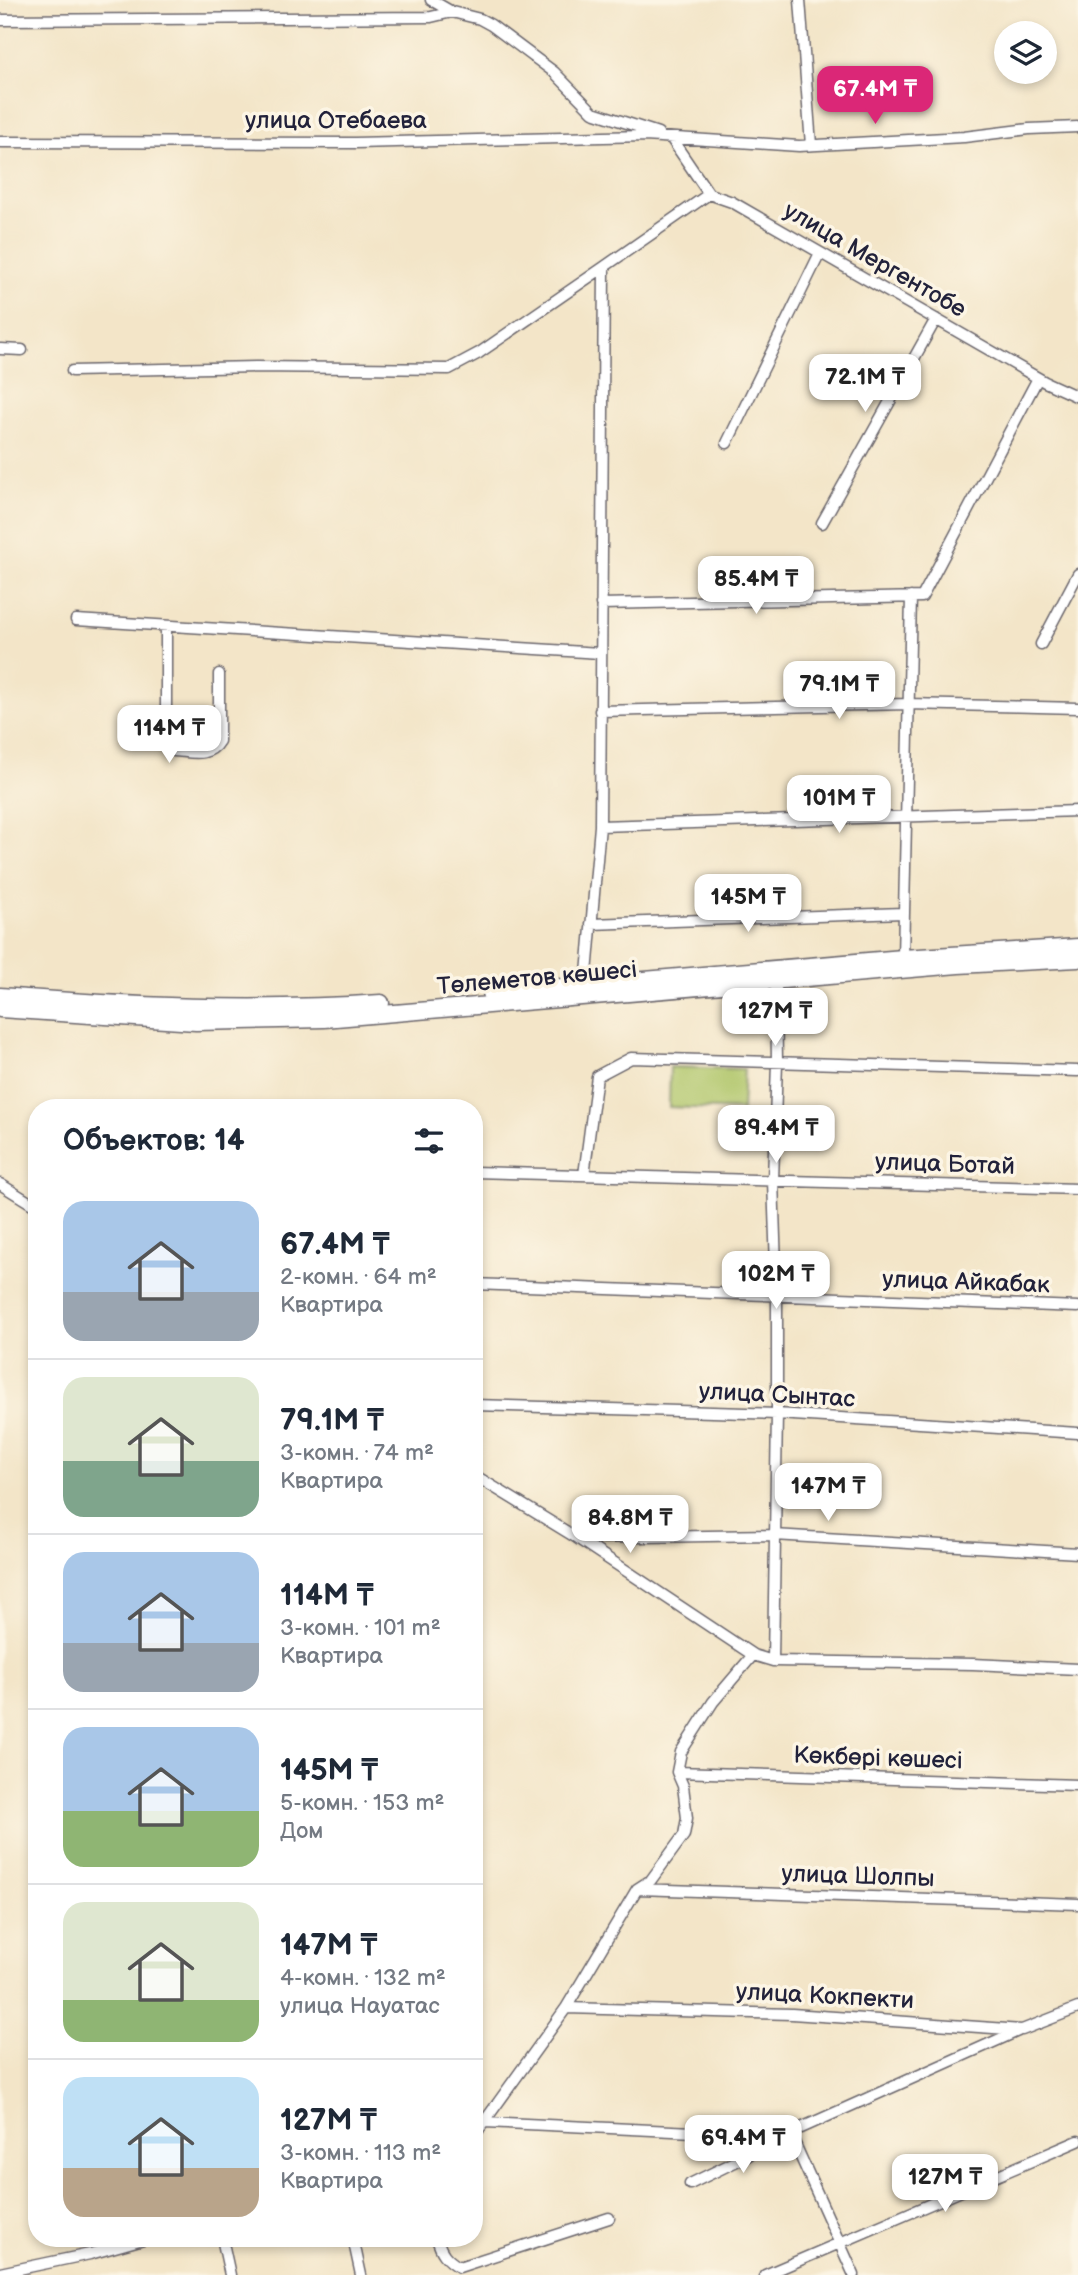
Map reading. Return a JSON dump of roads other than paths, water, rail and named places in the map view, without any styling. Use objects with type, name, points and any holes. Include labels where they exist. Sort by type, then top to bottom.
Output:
[{"type":"main road","name":"Төлеметов көшесі","points":[[0,1009],[196,1022],[324,1019],[776,981],[903,958],[1078,947]]},
{"type":"main road","name":"Төлеметов көшесі","points":[[0,996],[153,1006],[323,1007],[586,985],[852,968],[1078,959]]},
{"type":"street","points":[[431,0],[452,12],[480,19],[491,25],[554,72],[593,111],[671,138],[811,145],[964,137],[1029,128],[1078,127]]},
{"type":"street","points":[[800,0],[811,145]]},
{"type":"street","points":[[0,20],[431,17],[452,12]]},
{"type":"street","name":"улица Отебаева","points":[[0,142],[355,143],[572,137],[671,138]]},
{"type":"street","points":[[72,371],[449,369],[479,353],[709,194],[671,138]]},
{"type":"street","name":"улица Мергентобе","points":[[709,194],[732,202],[1038,378],[1078,397]]},
{"type":"street","points":[[727,443],[820,253]]},
{"type":"street","points":[[586,985],[600,827],[604,267]]},
{"type":"street","points":[[822,523],[936,320]]},
{"type":"street","points":[[0,349],[22,350]]},
{"type":"street","points":[[601,604],[922,597],[1038,378]]},
{"type":"street","points":[[1041,644],[1078,574]]},
{"type":"street","points":[[903,958],[911,597]]},
{"type":"street","points":[[76,620],[600,653]]},
{"type":"street","points":[[166,627],[166,736],[174,751],[205,753],[219,741],[219,674]]},
{"type":"street","points":[[600,711],[908,704],[1078,708]]},
{"type":"street","points":[[600,827],[1078,811]]},
{"type":"street","points":[[591,924],[903,913]]},
{"type":"street","points":[[773,1661],[777,1414],[773,1180],[777,1063],[776,981]]},
{"type":"street","points":[[584,1175],[597,1076],[631,1058],[1078,1071]]},
{"type":"street","name":"улица Ботай","points":[[483,1172],[1078,1189]]},
{"type":"street","points":[[0,1184],[28,1201]]},
{"type":"street","name":"улица Айкабак","points":[[483,1284],[1078,1307]]},
{"type":"street","name":"улица Сынтас","points":[[483,1405],[777,1414],[1078,1433]]},
{"type":"street","points":[[483,1481],[577,1538],[753,1655],[773,1661],[973,1664],[1078,1669]]},
{"type":"street","points":[[577,1538],[774,1535],[1078,1553]]},
{"type":"street","points":[[483,2125],[566,2008],[637,1889],[651,1880],[684,1835],[687,1818],[677,1772],[681,1752],[713,1702],[753,1655]]},
{"type":"street","name":"Көкбөрі көшесі","points":[[677,1772],[1078,1786]]},
{"type":"street","name":"улица Шолпы","points":[[637,1889],[1078,1904]]},
{"type":"street","name":"улица Кокпекти","points":[[566,2008],[792,2014],[1022,2029],[1078,2008]]},
{"type":"street","points":[[690,2184],[747,2156],[779,2136],[1022,2029]]},
{"type":"street","points":[[485,2122],[779,2136]]},
{"type":"street","points":[[790,2133],[854,2275]]},
{"type":"street","points":[[765,2275],[1078,2141]]},
{"type":"street","points":[[439,2247],[448,2260],[459,2267],[609,2218]]},
{"type":"street","points":[[0,2273],[115,2247]]},
{"type":"street","points":[[224,2247],[230,2275]]},
{"type":"street","points":[[355,2247],[361,2275]]}]
